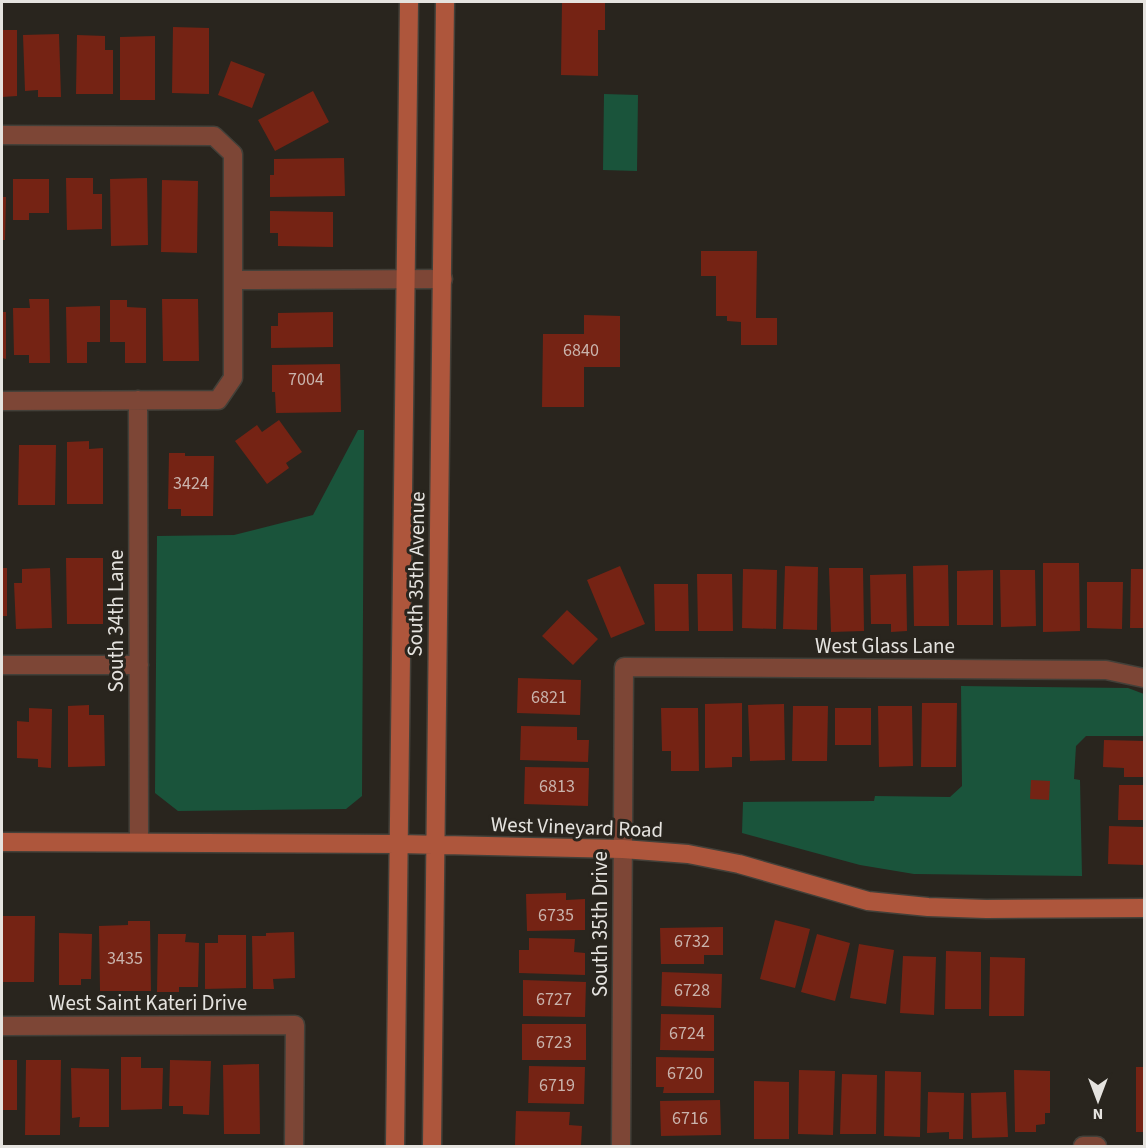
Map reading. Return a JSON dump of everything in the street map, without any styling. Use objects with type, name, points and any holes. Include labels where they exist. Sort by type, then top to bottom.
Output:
[{"type":"main road","name":"South 35th Avenue","points":[[395,1146],[409,2]]},
{"type":"main road","name":"South 35th Avenue","points":[[432,1146],[445,2]]},
{"type":"main road","name":"West Vineyard Road","points":[[2,842],[139,841],[623,849],[688,854],[739,864],[868,901],[928,907],[986,909],[1144,908]]},
{"type":"street","points":[[2,135],[214,136],[233,154],[233,378],[218,400],[2,401]]},
{"type":"street","points":[[233,280],[443,279]]},
{"type":"street","name":"South 34th Lane","points":[[138,400],[139,841]]},
{"type":"street","points":[[2,665],[139,665]]},
{"type":"street","name":"West Glass Lane","points":[[624,667],[1106,670],[1144,678]]},
{"type":"street","name":"South 35th Drive","points":[[621,1146],[624,667]]},
{"type":"street","name":"West Saint Kateri Drive","points":[[2,1026],[295,1025],[294,1146]]},
{"type":"street","points":[[1083,1146],[1097,1146]]},
{"type":"green space","points":[[604,94],[638,95],[637,171],[603,170]]},
{"type":"green space","points":[[358,430],[364,430],[362,796],[346,809],[178,811],[155,793],[157,536],[234,535],[313,515]]},
{"type":"green space","points":[[961,686],[1128,688],[1144,694],[1144,736],[1086,736],[1076,746],[1074,779],[1080,780],[1082,876],[914,874],[860,865],[742,833],[743,802],[874,801],[875,796],[950,797],[962,786]]},
{"type":"building","points":[[562,2],[605,2],[605,30],[598,30],[598,76],[561,75]]},
{"type":"building","points":[[173,27],[209,28],[209,94],[172,93]]},
{"type":"building","points":[[2,30],[17,30],[17,96],[2,97]]},
{"type":"building","points":[[59,34],[61,97],[38,97],[38,90],[25,91],[23,35]]},
{"type":"building","points":[[77,35],[105,36],[105,50],[113,50],[113,94],[76,94]]},
{"type":"building","points":[[155,36],[155,100],[120,100],[120,37]]},
{"type":"building","points":[[231,61],[265,74],[252,108],[218,95]]},
{"type":"building","points":[[313,91],[329,122],[275,151],[258,120]]},
{"type":"building","points":[[344,158],[345,196],[270,197],[270,175],[274,175],[274,159]]},
{"type":"building","points":[[66,178],[93,178],[93,194],[102,194],[102,229],[67,230]]},
{"type":"building","points":[[147,178],[148,245],[111,246],[110,179]]},
{"type":"building","points":[[13,179],[49,179],[49,213],[29,213],[29,220],[13,220]]},
{"type":"building","points":[[162,180],[198,181],[197,253],[161,252]]},
{"type":"building","points":[[2,197],[6,197],[5,240],[2,240]]},
{"type":"building","points":[[270,211],[333,212],[333,247],[278,246],[278,233],[270,233]]},
{"type":"building","points":[[701,251],[757,251],[756,318],[777,318],[777,345],[741,345],[741,322],[727,321],[727,316],[716,316],[716,276],[701,276]]},
{"type":"building","points":[[29,299],[49,299],[50,363],[29,363],[29,355],[14,355],[13,308],[30,308]]},
{"type":"building","points":[[162,299],[198,299],[199,361],[163,361]]},
{"type":"building","points":[[110,300],[127,300],[127,307],[146,308],[146,363],[125,363],[125,342],[110,342]]},
{"type":"building","points":[[100,306],[100,342],[87,342],[87,363],[67,363],[66,307]]},
{"type":"building","points":[[2,312],[6,312],[6,359],[2,358]]},
{"type":"building","points":[[333,312],[333,347],[271,348],[271,326],[278,326],[278,313]]},
{"type":"building","points":[[584,315],[620,316],[620,367],[584,367],[584,407],[542,407],[543,334],[584,334]]},
{"type":"building","points":[[340,364],[341,412],[276,413],[275,392],[272,392],[272,365]]},
{"type":"building","points":[[279,420],[302,452],[286,463],[289,468],[267,484],[235,441],[257,425],[262,432]]},
{"type":"building","points":[[89,441],[89,449],[103,448],[103,504],[67,504],[67,442]]},
{"type":"building","points":[[19,445],[56,445],[55,505],[18,505]]},
{"type":"building","points":[[169,453],[185,453],[185,456],[214,456],[213,516],[181,516],[181,509],[168,509]]},
{"type":"building","points":[[66,558],[103,558],[103,624],[67,624]]},
{"type":"building","points":[[1043,563],[1079,563],[1080,631],[1043,632]]},
{"type":"building","points":[[948,565],[949,626],[914,626],[913,566]]},
{"type":"building","points":[[620,566],[645,624],[611,638],[587,580]]},
{"type":"building","points":[[785,566],[818,567],[817,630],[783,629]]},
{"type":"building","points":[[2,568],[7,568],[7,616],[2,616]]},
{"type":"building","points":[[50,568],[52,628],[16,629],[14,583],[22,583],[22,569]]},
{"type":"building","points":[[829,568],[863,568],[864,631],[831,632]]},
{"type":"building","points":[[743,569],[777,570],[776,629],[742,628]]},
{"type":"building","points":[[1131,569],[1144,569],[1144,628],[1130,628]]},
{"type":"building","points":[[993,570],[993,625],[957,625],[957,571]]},
{"type":"building","points":[[1000,570],[1035,570],[1036,626],[1001,627]]},
{"type":"building","points":[[697,574],[732,574],[733,631],[698,631]]},
{"type":"building","points":[[906,574],[907,631],[891,632],[891,624],[871,624],[870,575]]},
{"type":"building","points":[[1087,582],[1123,582],[1122,629],[1087,628]]},
{"type":"building","points":[[654,584],[688,584],[689,631],[655,631]]},
{"type":"building","points":[[567,610],[598,639],[573,665],[542,636]]},
{"type":"building","points":[[518,678],[581,680],[580,715],[517,713]]},
{"type":"building","points":[[742,703],[742,757],[732,757],[732,767],[705,768],[705,704]]},
{"type":"building","points":[[922,703],[957,703],[956,767],[921,767]]},
{"type":"building","points":[[784,704],[785,760],[750,761],[748,705]]},
{"type":"building","points":[[89,705],[89,715],[104,715],[105,766],[68,767],[68,706]]},
{"type":"building","points":[[793,706],[828,706],[827,761],[792,761]]},
{"type":"building","points":[[878,706],[912,706],[913,766],[879,767]]},
{"type":"building","points":[[29,708],[52,709],[51,768],[38,767],[38,759],[17,758],[17,721],[29,722]]},
{"type":"building","points":[[661,708],[698,708],[699,771],[671,771],[671,751],[662,751]]},
{"type":"building","points":[[835,708],[871,708],[871,745],[835,745]]},
{"type":"building","points":[[521,726],[577,727],[577,740],[589,740],[588,762],[520,760]]},
{"type":"building","points":[[1104,740],[1144,741],[1144,777],[1124,777],[1124,768],[1103,767]]},
{"type":"building","points":[[525,767],[589,768],[588,806],[524,804]]},
{"type":"building","points":[[1031,780],[1050,781],[1049,800],[1030,799]]},
{"type":"building","points":[[1119,785],[1144,785],[1144,820],[1118,820]]},
{"type":"building","points":[[1109,826],[1144,827],[1144,865],[1108,864]]},
{"type":"building","points":[[566,893],[566,900],[585,899],[585,930],[527,931],[526,894]]},
{"type":"building","points":[[2,916],[35,916],[34,982],[2,982]]},
{"type":"building","points":[[775,920],[810,929],[795,988],[760,979]]},
{"type":"building","points":[[128,921],[150,921],[151,991],[100,991],[99,926],[128,925]]},
{"type":"building","points":[[723,927],[723,955],[704,955],[704,964],[661,964],[660,928]]},
{"type":"building","points":[[294,932],[295,978],[273,979],[274,989],[253,989],[252,936]]},
{"type":"building","points":[[59,933],[92,934],[91,979],[81,979],[81,985],[59,985]]},
{"type":"building","points":[[158,934],[186,934],[185,942],[199,943],[198,987],[179,987],[179,992],[157,992]]},
{"type":"building","points":[[817,934],[850,943],[835,1001],[801,992]]},
{"type":"building","points":[[218,935],[246,935],[246,988],[205,989],[205,943],[218,943]]},
{"type":"building","points":[[529,938],[575,939],[574,952],[585,953],[585,975],[519,973],[519,950],[529,950]]},
{"type":"building","points":[[859,944],[894,950],[886,1004],[850,998]]},
{"type":"building","points":[[946,951],[981,952],[981,1009],[945,1009]]},
{"type":"building","points":[[903,956],[936,957],[934,1015],[900,1013]]},
{"type":"building","points":[[990,957],[1025,958],[1024,1016],[989,1016]]},
{"type":"building","points":[[662,972],[722,974],[721,1008],[661,1006]]},
{"type":"building","points":[[523,980],[586,982],[585,1017],[523,1016]]},
{"type":"building","points":[[661,1014],[714,1015],[714,1051],[660,1050]]},
{"type":"building","points":[[522,1024],[586,1024],[586,1060],[522,1060]]},
{"type":"building","points":[[121,1057],[141,1057],[141,1068],[163,1068],[162,1109],[121,1110]]},
{"type":"building","points":[[656,1057],[714,1058],[714,1093],[663,1093],[664,1087],[656,1087]]},
{"type":"building","points":[[2,1060],[17,1060],[17,1110],[2,1110]]},
{"type":"building","points":[[26,1060],[61,1060],[60,1135],[25,1135]]},
{"type":"building","points":[[170,1060],[211,1061],[209,1115],[183,1114],[183,1106],[169,1106]]},
{"type":"building","points":[[259,1064],[260,1134],[224,1134],[223,1065]]},
{"type":"building","points":[[529,1066],[585,1067],[584,1104],[528,1103]]},
{"type":"building","points":[[1136,1067],[1144,1067],[1144,1132],[1136,1132]]},
{"type":"building","points":[[71,1068],[109,1069],[109,1127],[79,1127],[80,1117],[72,1118]]},
{"type":"building","points":[[799,1070],[835,1071],[833,1135],[798,1134]]},
{"type":"building","points":[[1014,1070],[1050,1071],[1050,1113],[1045,1113],[1045,1124],[1036,1125],[1036,1132],[1015,1132]]},
{"type":"building","points":[[885,1071],[921,1072],[920,1137],[884,1136]]},
{"type":"building","points":[[842,1074],[877,1075],[876,1134],[840,1134]]},
{"type":"building","points":[[754,1081],[789,1082],[789,1139],[754,1139]]},
{"type":"building","points":[[928,1092],[964,1093],[963,1139],[949,1139],[949,1132],[927,1133]]},
{"type":"building","points":[[1006,1092],[1008,1137],[972,1138],[971,1093]]},
{"type":"building","points":[[720,1100],[721,1135],[661,1136],[660,1101]]},
{"type":"building","points":[[516,1111],[570,1112],[569,1125],[582,1126],[581,1146],[515,1145]]}]
